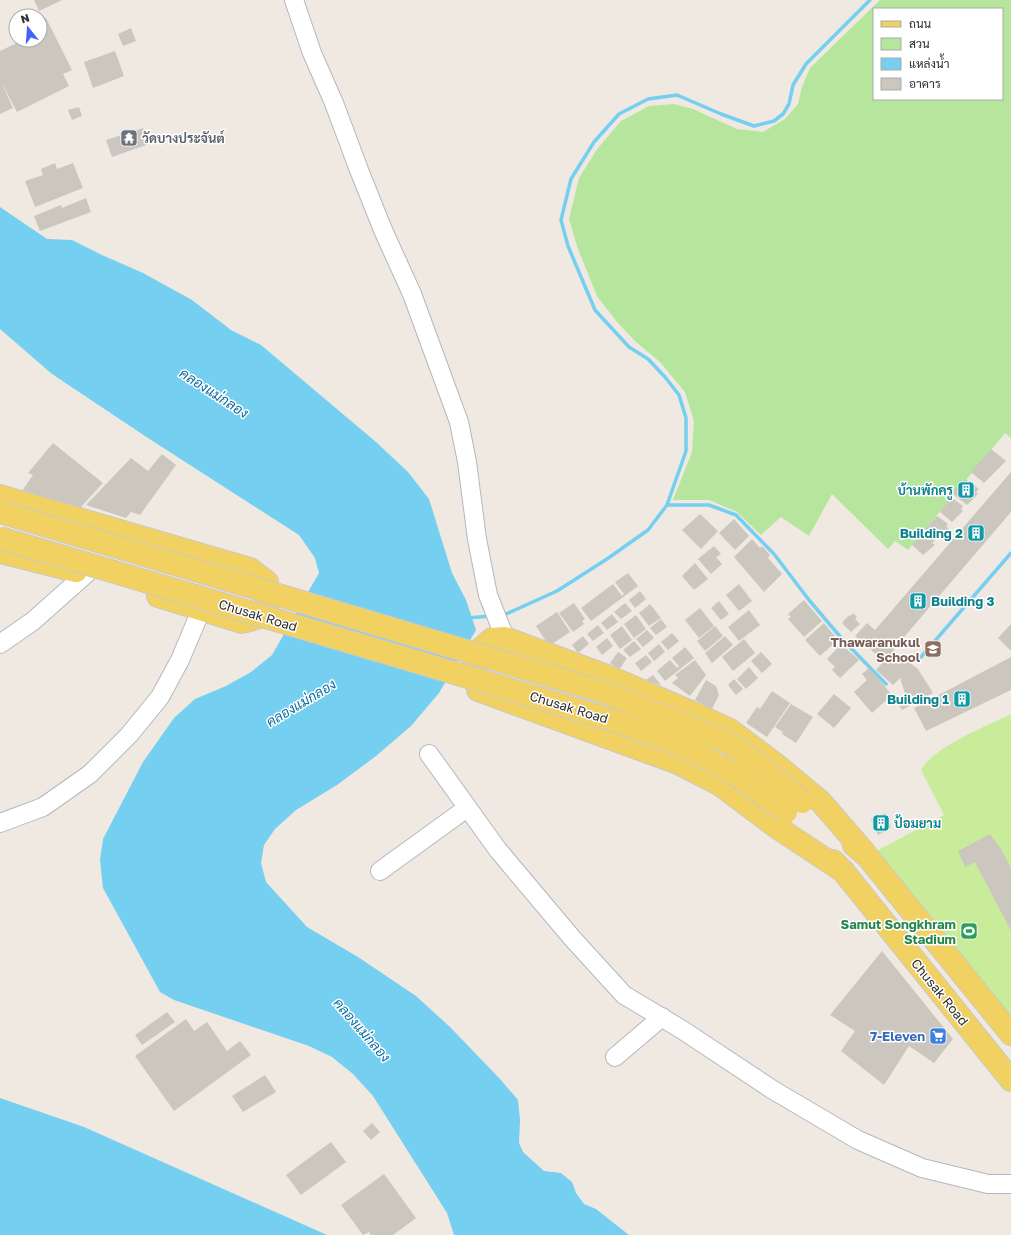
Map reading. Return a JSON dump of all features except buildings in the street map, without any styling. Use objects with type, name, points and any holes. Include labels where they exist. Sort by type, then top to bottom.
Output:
[{"type":"main road","points":[[0,496],[250,569],[267,582],[268,602],[257,618],[242,622],[87,573],[0,552]]},
{"type":"main road","name":"Chusak Road","points":[[0,512],[607,693],[729,743],[769,772],[843,871],[1011,1080]]},
{"type":"main road","name":"Chusak Road","points":[[0,538],[609,719],[681,745],[832,828],[865,853],[1011,1034]]},
{"type":"main road","points":[[843,871],[775,826],[719,784],[685,766],[478,690],[474,666],[482,648],[503,632],[730,730],[774,763],[820,802],[865,853]]},
{"type":"street","points":[[294,0],[312,53],[334,103],[359,170],[412,294],[459,422],[467,462],[477,538],[488,595],[503,632]]},
{"type":"street","points":[[0,644],[33,621],[87,573]]},
{"type":"street","points":[[0,822],[43,807],[90,774],[129,735],[160,697],[180,660],[202,610]]},
{"type":"street","points":[[429,754],[498,850],[572,938],[624,995],[662,1017],[773,1090],[858,1140],[922,1168],[988,1184],[1011,1184]]},
{"type":"street","points":[[380,871],[467,808]]},
{"type":"street","points":[[615,1057],[662,1017]]},
{"type":"green space","points":[[880,0],[1011,0],[1011,438],[1005,433],[908,550],[895,541],[888,549],[832,494],[809,536],[781,517],[761,535],[737,512],[709,500],[673,500],[692,452],[694,421],[685,392],[660,362],[636,342],[617,322],[597,296],[578,249],[569,219],[579,178],[598,148],[621,121],[649,106],[674,104],[693,109],[737,129],[763,132],[785,119],[798,104],[802,87],[810,68]]},
{"type":"green space","name":"Samut Songkhram Stadium","points":[[1011,714],[1011,1034],[867,856],[944,815],[921,770],[927,761],[948,745]]},
{"type":"water","name":"คลองแม่กลอง","points":[[0,207],[47,239],[72,240],[143,273],[192,300],[231,330],[261,345],[376,442],[408,472],[429,499],[452,573],[466,600],[476,630],[439,693],[411,726],[376,756],[337,785],[296,810],[275,829],[264,845],[261,863],[266,882],[307,927],[358,957],[416,996],[450,1027],[518,1100],[520,1120],[519,1143],[523,1152],[544,1171],[561,1173],[572,1182],[576,1193],[584,1204],[596,1209],[629,1235],[454,1235],[447,1213],[373,1096],[353,1074],[332,1057],[309,1046],[174,1000],[160,992],[103,888],[100,860],[103,839],[143,762],[174,718],[195,699],[226,686],[251,672],[272,655],[319,573],[315,558],[299,535],[52,374],[0,329]]},
{"type":"water","points":[[0,1098],[84,1127],[327,1235],[0,1235]]},
{"type":"waterway","points":[[501,615],[557,591],[607,559],[648,530],[667,505],[686,451],[686,418],[679,395],[648,359],[629,347],[595,310],[568,246],[561,220],[571,179],[594,142],[619,114],[648,99],[677,95],[754,126],[774,121],[783,114],[789,104],[793,85],[806,64],[870,0]]},
{"type":"waterway","points":[[667,505],[709,505],[736,515],[774,554],[809,600],[843,640],[886,684]]},
{"type":"waterway","points":[[921,657],[1011,553]]},
{"type":"waterway","points":[[468,618],[491,616]]},
{"type":"place","name":"วัดบางประจันต์","points":[[129,138]]},
{"type":"place","name":"บ้านพักครู","points":[[966,490]]},
{"type":"place","name":"Building 2","points":[[976,533]]},
{"type":"place","name":"Building 3","points":[[918,601]]},
{"type":"place","name":"Thawaranukul School","points":[[933,649]]},
{"type":"place","name":"Building 1","points":[[962,699]]},
{"type":"place","name":"ป้อมยาม","points":[[881,823]]},
{"type":"place","name":"Samut Songkhram Stadium","points":[[969,931]]},
{"type":"place","name":"7-Eleven","points":[[938,1036]]}]
